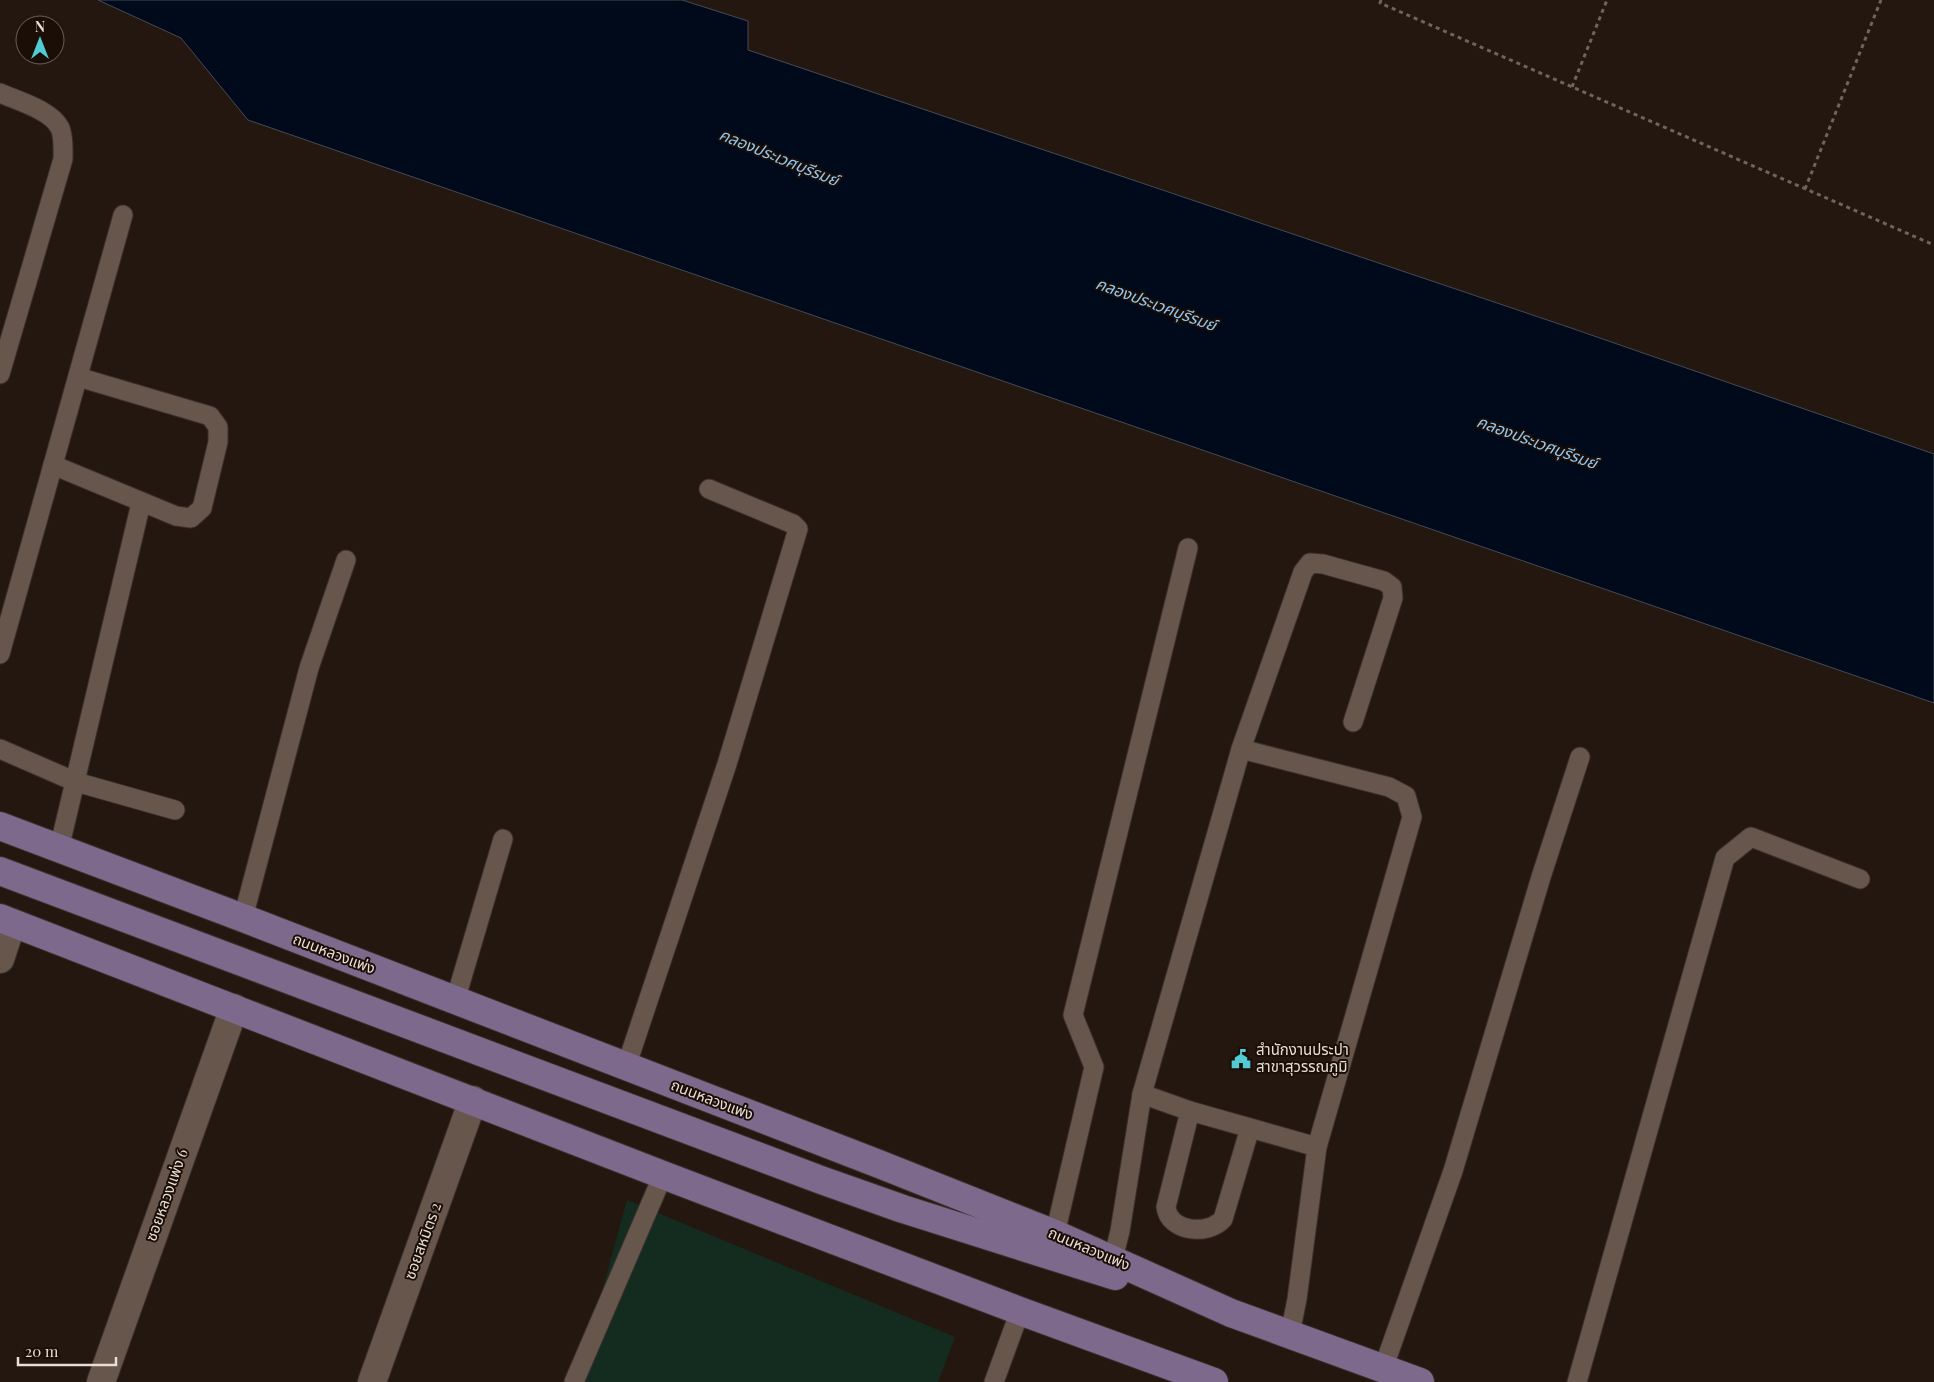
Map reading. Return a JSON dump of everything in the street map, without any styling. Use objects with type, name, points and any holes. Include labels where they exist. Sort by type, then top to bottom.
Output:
[{"type":"main road","name":"ถนนหลวงแพ่ง","points":[[0,826],[243,918],[1055,1234],[1113,1258],[1231,1313],[1420,1382]]},
{"type":"main road","points":[[0,871],[839,1187],[979,1234],[1231,1313]]},
{"type":"main road","points":[[6,921],[1020,1311],[1184,1377],[1214,1382]]},
{"type":"street","points":[[0,960],[6,921]]},
{"type":"street","name":"ซอยหลวงแพ่ง 6","points":[[101,1382],[234,1008]]},
{"type":"street","name":"ซอยสหมิตร 2","points":[[372,1382],[473,1100]]},
{"type":"lane","points":[[0,374],[6,332],[63,159],[63,141],[60,128],[45,112],[1,99]]},
{"type":"lane","points":[[0,654],[123,215]]},
{"type":"lane","points":[[53,465],[176,516],[191,518],[202,508],[218,442],[218,427],[210,416],[78,377]]},
{"type":"lane","points":[[626,1067],[728,764],[798,529],[793,524],[709,489]]},
{"type":"lane","points":[[60,849],[141,503]]},
{"type":"lane","points":[[1055,1234],[1094,1068],[1073,1015],[1188,548]]},
{"type":"lane","points":[[243,918],[309,668],[346,560]]},
{"type":"lane","points":[[1113,1258],[1120,1231],[1142,1094],[1241,749],[1302,572],[1310,564],[1323,564],[1384,581],[1392,587],[1393,598],[1353,722]]},
{"type":"lane","points":[[0,749],[76,782],[175,810]]},
{"type":"lane","points":[[1241,749],[1389,787],[1406,796],[1412,817],[1317,1147],[1297,1299],[1290,1334]]},
{"type":"lane","points":[[1383,1368],[1453,1171],[1541,878],[1580,757]]},
{"type":"lane","points":[[1577,1382],[1725,858],[1751,837],[1860,879]]},
{"type":"lane","points":[[455,1001],[503,839]]},
{"type":"lane","points":[[1142,1094],[1190,1111],[1317,1147]]},
{"type":"lane","points":[[1190,1111],[1166,1207],[1167,1216],[1173,1222],[1196,1230],[1206,1230],[1216,1226],[1223,1219],[1250,1128]]},
{"type":"lane","points":[[574,1382],[663,1175]]},
{"type":"lane","points":[[994,1382],[1020,1311]]},
{"type":"path","points":[[1381,0],[1380,3],[1934,245]]},
{"type":"path","points":[[1572,87],[1607,0]]},
{"type":"path","points":[[1805,189],[1881,0]]},
{"type":"green space","points":[[627,1200],[955,1337],[938,1382],[577,1382]]},
{"type":"water","name":"คลองประเวศบุรีรมย์","points":[[98,0],[682,0],[748,21],[748,50],[1571,328],[1934,454],[1934,703],[248,120],[181,38]]},
{"type":"place","name":"สำนักงานประปา สาขาสุวรรณภูมิ","points":[[1241,1059]]}]
